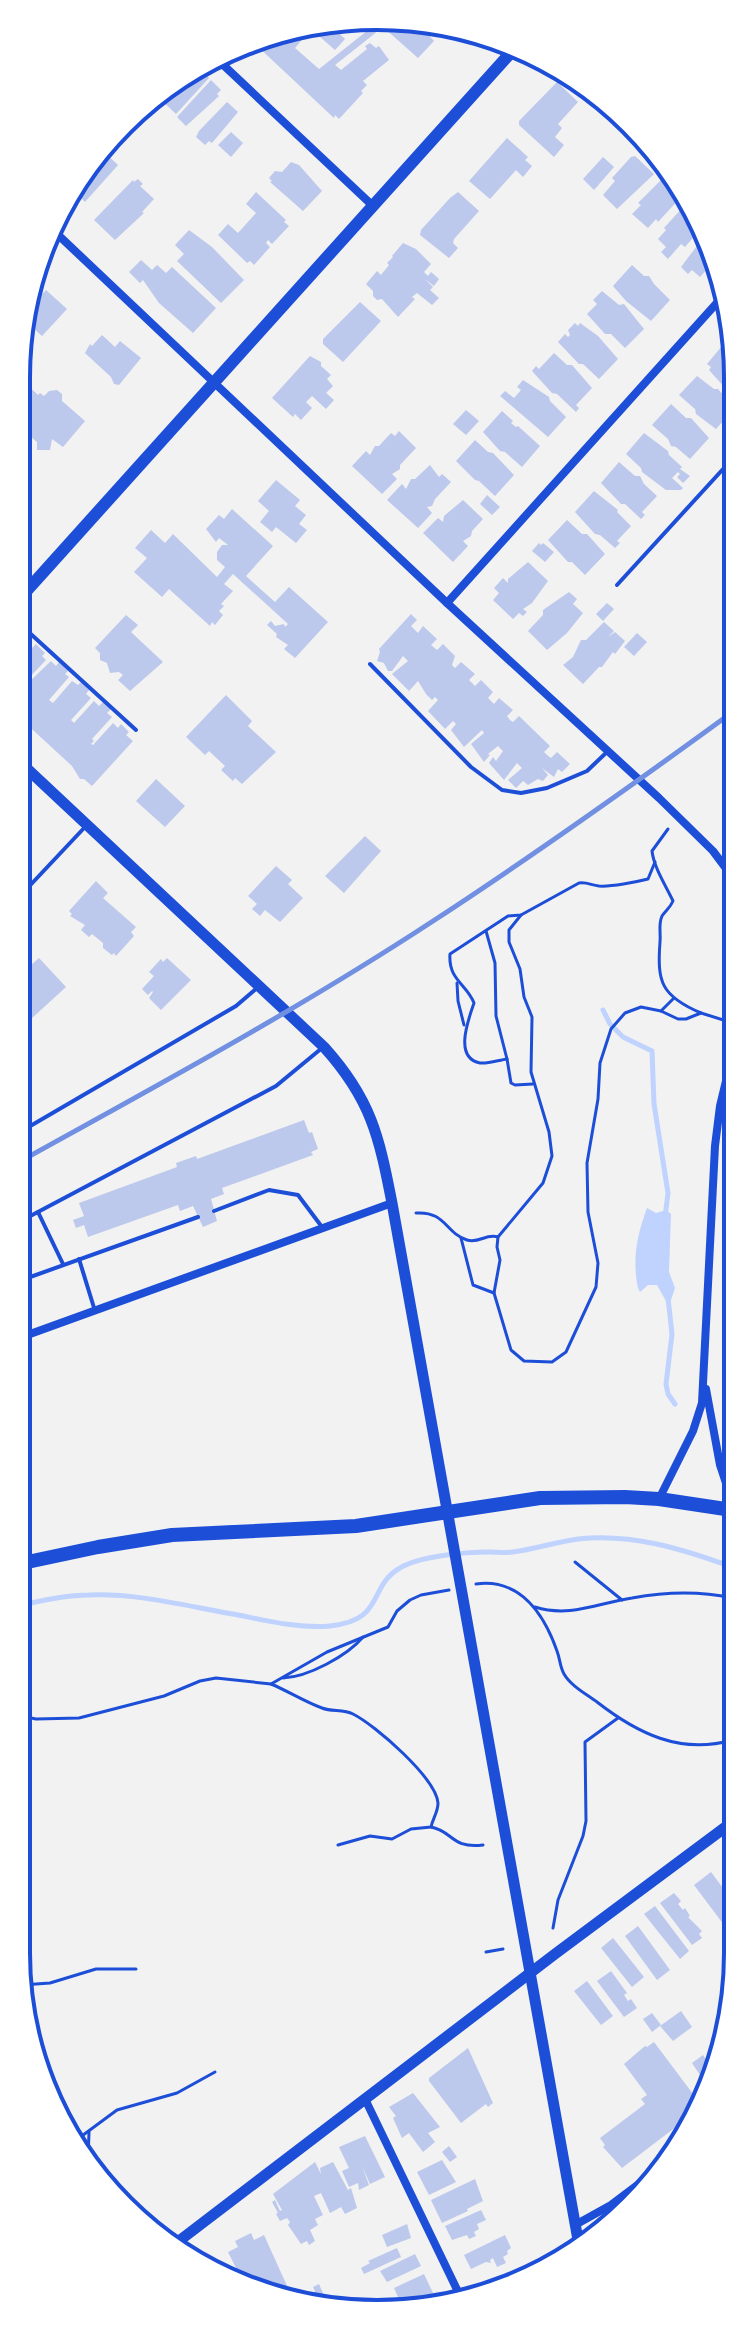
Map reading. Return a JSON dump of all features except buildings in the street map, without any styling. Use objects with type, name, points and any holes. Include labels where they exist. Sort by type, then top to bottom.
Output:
[{"type":"main road","points":[[30,587],[508,55]]},
{"type":"main road","points":[[30,1561],[172,1535],[356,1526],[540,1498],[596,1496],[659,1499],[724,1509]]},
{"type":"street","points":[[224,66],[373,206]]},
{"type":"street","points":[[60,236],[608,751],[703,842],[724,867]]},
{"type":"street","points":[[447,603],[716,304]]},
{"type":"street","points":[[30,771],[324,1047],[354,1085],[375,1124],[392,1203],[577,2236]]},
{"type":"street","points":[[659,1499],[699,1414],[704,1378],[715,1146],[724,1089]]},
{"type":"street","points":[[30,1334],[392,1203]]},
{"type":"street","points":[[704,1378],[724,1477]]},
{"type":"street","points":[[184,2242],[530,1973],[724,1833]]},
{"type":"street","points":[[365,2099],[457,2290]]},
{"type":"street","points":[[575,2225],[627,2193]]},
{"type":"lane","points":[[617,585],[724,468]]},
{"type":"lane","points":[[30,633],[136,730]]},
{"type":"lane","points":[[370,664],[471,767],[502,790],[521,793],[560,783],[587,771],[608,751]]},
{"type":"lane","points":[[30,885],[87,825]]},
{"type":"lane","points":[[30,1126],[236,1006],[259,986]]},
{"type":"lane","points":[[30,1216],[276,1086],[324,1047]]},
{"type":"lane","points":[[214,1211],[269,1190],[298,1195],[322,1227]]},
{"type":"lane","points":[[38,1212],[63,1264]]},
{"type":"lane","points":[[30,1277],[198,1217]]},
{"type":"lane","points":[[79,1259],[95,1311]]},
{"type":"path","points":[[668,829],[652,851],[662,873],[664,887],[673,901],[659,926],[658,964],[662,982],[674,998],[701,1013],[724,1020]]},
{"type":"path","points":[[507,1059],[475,1062],[466,1048],[457,983],[449,963],[450,954],[508,916],[521,915],[582,882],[600,886],[648,879],[655,862]]},
{"type":"path","points":[[521,915],[508,935],[532,1017],[530,1059],[533,1084],[549,1132],[551,1164],[543,1183],[498,1237],[500,1260],[494,1293],[500,1307],[505,1337],[517,1357],[532,1363],[545,1363],[562,1357],[581,1326],[596,1287],[598,1263],[588,1212],[587,1163],[598,1099],[600,1063],[611,1029],[625,1013],[641,1007],[678,1019],[701,1013]]},
{"type":"path","points":[[486,931],[495,963],[496,1016],[511,1083],[533,1084]]},
{"type":"path","points":[[457,983],[470,994],[474,1003],[464,1029]]},
{"type":"path","points":[[661,1011],[674,998]]},
{"type":"path","points":[[416,1213],[436,1215],[461,1238],[474,1241],[488,1235],[498,1237]]},
{"type":"path","points":[[461,1238],[473,1285],[494,1293]]},
{"type":"path","points":[[575,1562],[622,1600]]},
{"type":"path","points":[[467,1586],[494,1583],[519,1592],[535,1607],[553,1641],[565,1675],[572,1684],[618,1718],[672,1743],[713,1745],[724,1742]]},
{"type":"path","points":[[271,1684],[327,1652],[388,1627],[397,1611],[410,1600],[455,1589]]},
{"type":"path","points":[[535,1607],[565,1613],[622,1600],[688,1593],[724,1597]]},
{"type":"path","points":[[283,1678],[293,1678],[319,1668],[365,1635]]},
{"type":"path","points":[[30,1718],[79,1718],[164,1696],[216,1678],[271,1684],[322,1708],[351,1713],[380,1733],[420,1769],[435,1793],[437,1812],[431,1827]]},
{"type":"path","points":[[553,1928],[558,1900],[586,1821],[585,1742],[618,1718]]},
{"type":"path","points":[[338,1845],[370,1836],[392,1839],[411,1829],[431,1827],[438,1828],[458,1844],[483,1845]]},
{"type":"path","points":[[486,1952],[503,1949]]},
{"type":"path","points":[[32,1984],[50,1983],[96,1969],[136,1969]]},
{"type":"path","points":[[82,2136],[117,2110],[177,2093],[215,2072]]},
{"type":"path","points":[[88,2147],[89,2131]]},
{"type":"water","points":[[647,1208],[656,1213],[666,1210],[671,1214],[669,1272],[675,1288],[670,1303],[667,1303],[657,1285],[648,1285],[640,1292],[638,1288],[636,1247]]},
{"type":"waterway","points":[[603,1010],[610,1024],[623,1037],[652,1051],[654,1104],[668,1193],[665,1217]]},
{"type":"waterway","points":[[668,1298],[672,1334],[666,1384],[675,1404]]},
{"type":"waterway","points":[[30,1603],[71,1596],[125,1596],[282,1623],[330,1626],[360,1617],[374,1602],[383,1584],[400,1568],[419,1560],[443,1556],[513,1552],[578,1539],[618,1538],[676,1549],[724,1564]]},
{"type":"railway","points":[[30,1156],[227,1046],[380,955],[545,846],[724,718]]}]
